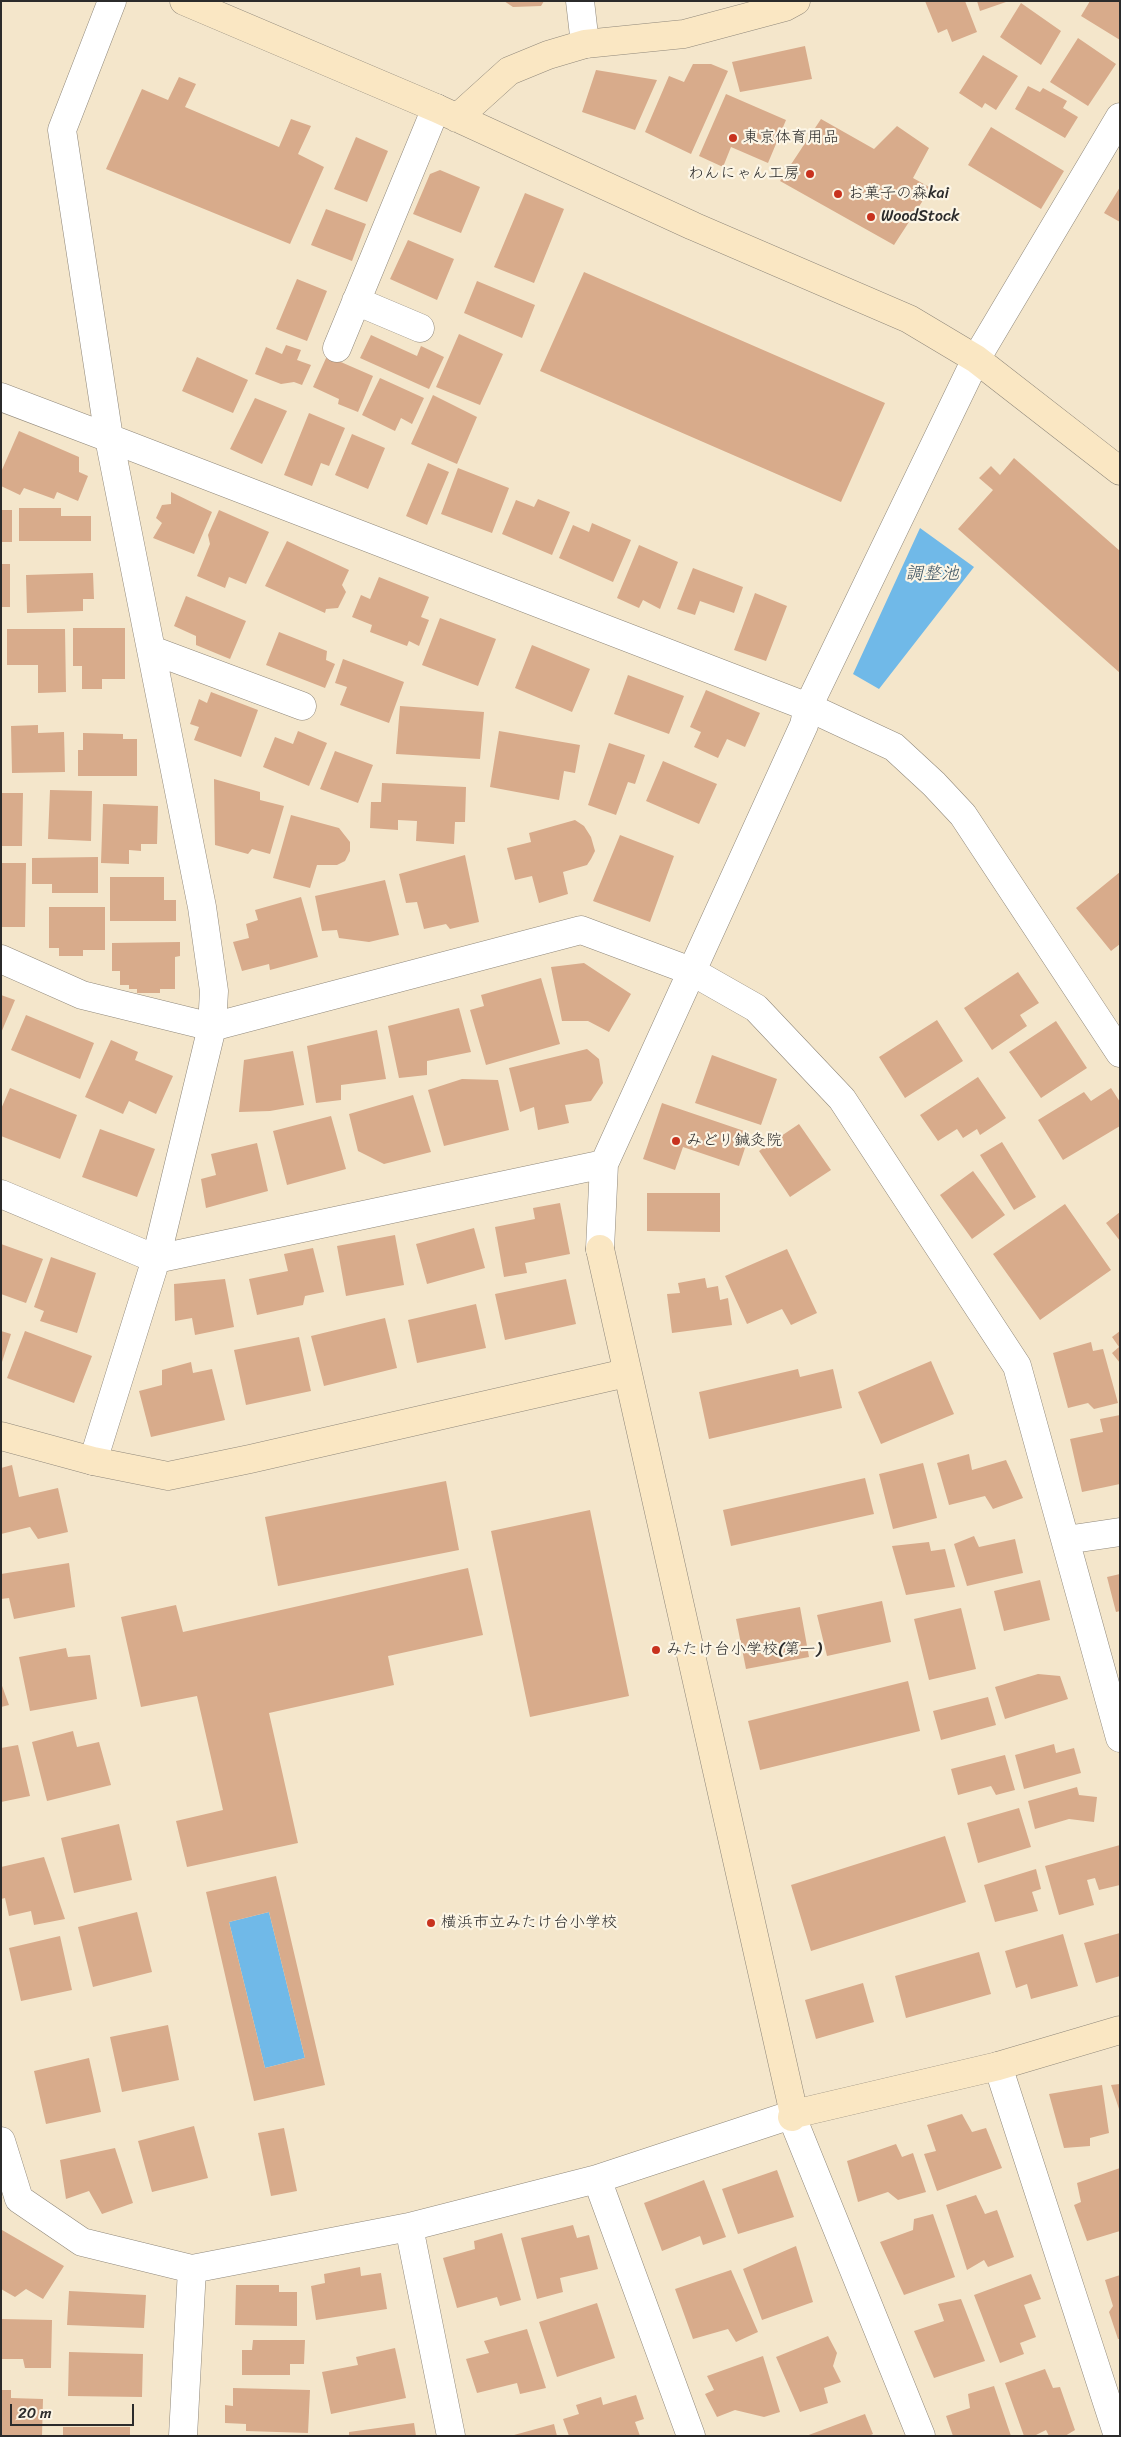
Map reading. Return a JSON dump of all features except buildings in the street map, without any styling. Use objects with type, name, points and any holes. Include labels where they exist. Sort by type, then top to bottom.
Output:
[{"type":"street","points":[[93,1461],[156,1259],[212,1027],[214,991],[202,907],[109,438],[62,130],[112,1]]},
{"type":"street","points":[[184,1],[447,113],[693,226],[909,318],[976,359],[1120,470]]},
{"type":"street","points":[[580,1],[585,44]]},
{"type":"street","points":[[336,348],[356,301],[447,113],[510,71],[548,55],[585,44],[684,34],[785,6],[796,1]]},
{"type":"street","points":[[921,2436],[793,2116],[626,1373],[600,1249],[604,1164],[804,725],[808,707],[976,359],[1120,117]]},
{"type":"street","points":[[356,301],[420,328]]},
{"type":"street","points":[[1,397],[808,707],[894,747],[934,784],[963,815],[1120,1053]]},
{"type":"street","points":[[152,650],[302,706]]},
{"type":"street","points":[[1,959],[82,995],[212,1027],[581,930],[691,971],[756,1008],[842,1099],[1017,1366],[1120,1738]]},
{"type":"street","points":[[1,1194],[156,1259],[604,1164]]},
{"type":"street","points":[[1,1436],[93,1461],[168,1476],[626,1373]]},
{"type":"street","points":[[1066,1540],[1120,1532]]},
{"type":"street","points":[[1,2141],[9,2194],[82,2242],[192,2269],[409,2228],[597,2179],[793,2116],[998,2066],[1120,2030]]},
{"type":"street","points":[[998,2066],[1118,2436]]},
{"type":"street","points":[[597,2179],[691,2436]]},
{"type":"street","points":[[409,2228],[451,2436]]},
{"type":"street","points":[[183,2436],[192,2269]]},
{"type":"water","name":"調整池","points":[[920,528],[974,567],[879,689],[853,674]]},
{"type":"water","points":[[269,1912],[305,2058],[265,2068],[229,1922]]},
{"type":"place","name":"東京体育用品","points":[[733,138]]},
{"type":"place","name":"わんにゃん工房","points":[[810,174]]},
{"type":"place","name":"お菓子の森kai","points":[[838,194]]},
{"type":"place","name":"WoodStock","points":[[871,217]]},
{"type":"place","name":"みどり鍼灸院","points":[[676,1141]]},
{"type":"place","name":"みたけ台小学校(第一)","points":[[656,1650]]},
{"type":"place","name":"横浜市立みたけ台小学校","points":[[431,1923]]}]
